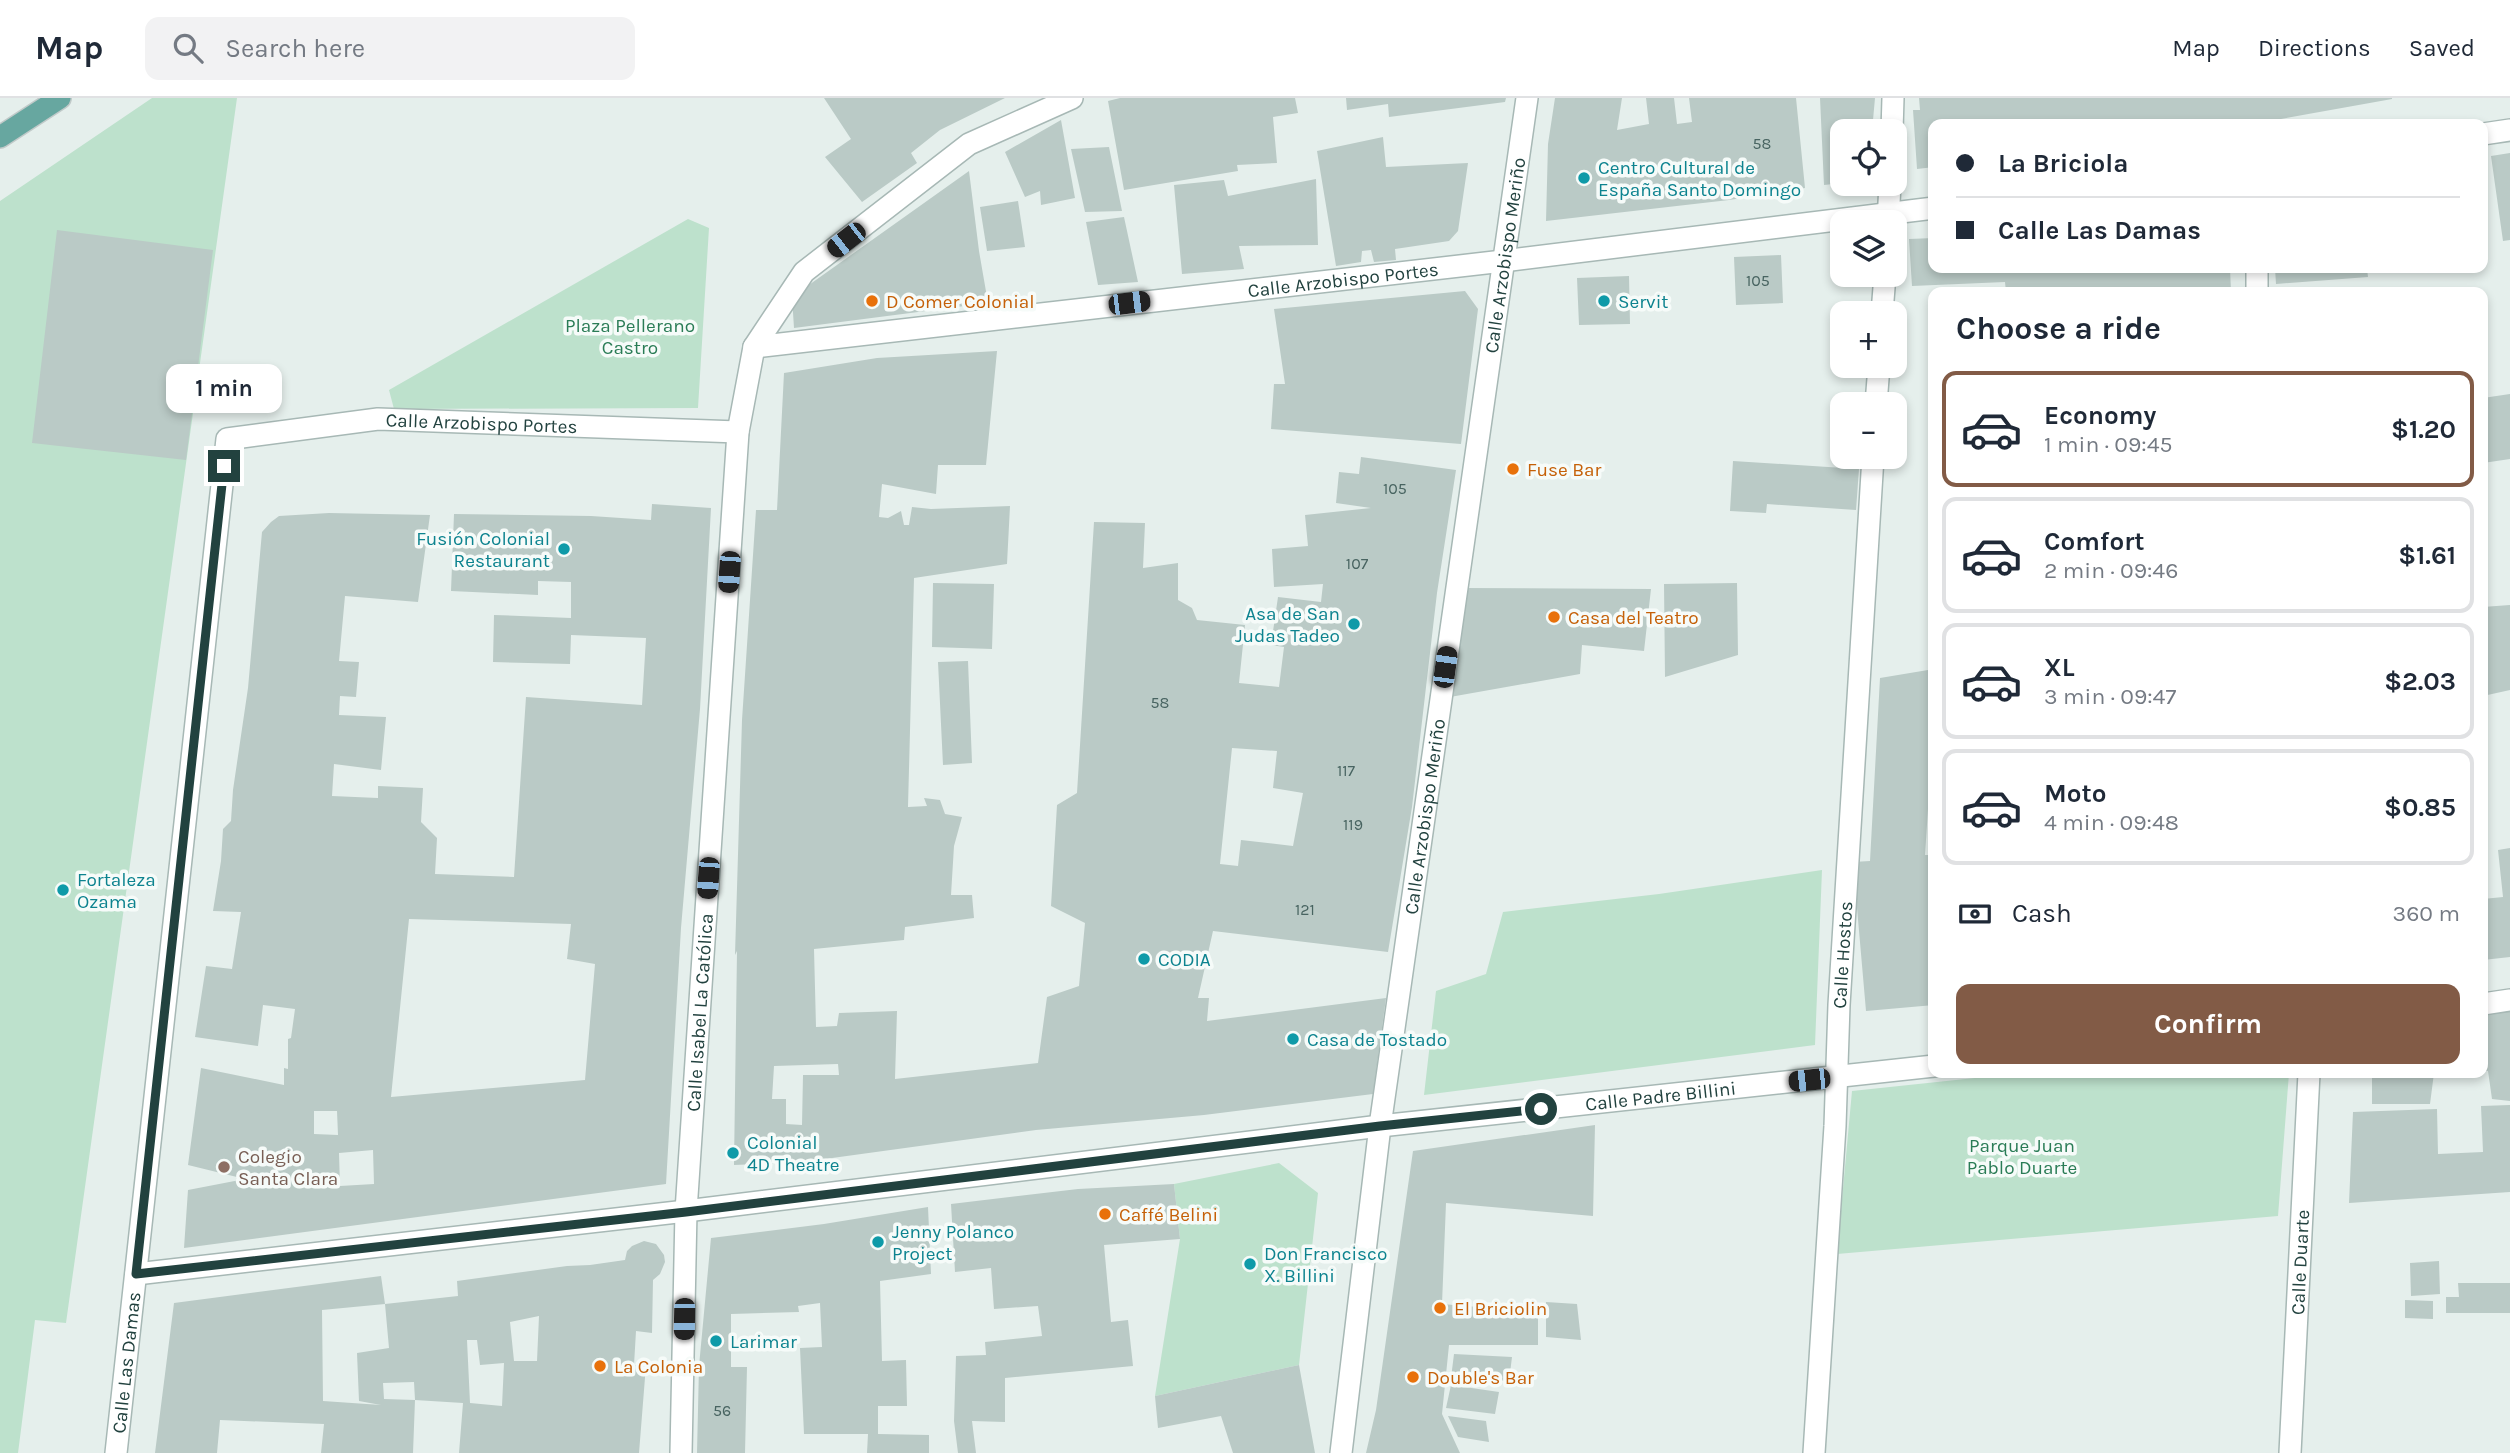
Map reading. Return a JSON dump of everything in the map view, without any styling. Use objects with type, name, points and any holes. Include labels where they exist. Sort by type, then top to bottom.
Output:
[{"type":"main road","points":[[0,137],[60,98]]},
{"type":"street","name":"Calle Isabel La Católica","points":[[681,1453],[686,1212],[738,432],[754,347],[804,272],[969,144],[1072,98]]},
{"type":"street","name":"Calle Arzobispo Meriño","points":[[1341,1453],[1380,1126],[1527,98]]},
{"type":"street","points":[[1892,119],[1893,98]]},
{"type":"street","points":[[2488,133],[2510,130]]},
{"type":"street","name":"Calle Arzobispo Portes","points":[[1907,214],[1928,209]]},
{"type":"street","name":"Calle Arzobispo Portes","points":[[754,347],[1830,224]]},
{"type":"street","name":"Calle Arzobispo Portes","points":[[227,439],[378,419],[738,432]]},
{"type":"street","name":"Calle Las Damas","points":[[116,1453],[227,439]]},
{"type":"street","name":"Calle Hostos","points":[[1814,1453],[1872,469]]},
{"type":"street","points":[[2488,1003],[2510,1000]]},
{"type":"street","name":"Calle Padre Billini","points":[[136,1274],[686,1212],[1380,1126],[1928,1067]]},
{"type":"street","name":"Calle Duarte","points":[[2290,1453],[2309,1078]]},
{"type":"green space","name":"Fortaleza Ozama","points":[[152,98],[237,98],[66,1323],[35,1320],[18,1453],[0,1453],[0,201]]},
{"type":"green space","name":"Plaza Pellerano Castro","points":[[688,219],[709,228],[698,408],[394,409],[389,390]]},
{"type":"green space","points":[[1822,870],[1815,1045],[1424,1095],[1436,991],[1486,974],[1503,912],[1659,894]]},
{"type":"green space","name":"Parque Juan Pablo Duarte","points":[[1975,1078],[2289,1078],[2278,1216],[1837,1254],[1852,1091]]},
{"type":"green space","points":[[1279,1163],[1318,1193],[1299,1365],[1155,1396],[1180,1239],[1174,1184]]},
{"type":"building","points":[[824,98],[1005,98],[940,130],[911,153],[917,163],[862,202],[825,157],[851,139]]},
{"type":"building","points":[[1120,98],[1295,98],[1298,113],[1273,117],[1277,163],[1237,165],[1238,171],[1124,190],[1108,101]]},
{"type":"building","points":[[1346,98],[1506,98],[1505,102],[1389,117],[1388,104],[1347,110]]},
{"type":"building","points":[[1555,98],[1622,98],[1617,130],[1649,124],[1646,98],[1674,98],[1677,124],[1692,122],[1689,98],[1796,98],[1805,188],[1729,200],[1546,221],[1548,144]]},
{"type":"building","points":[[1820,98],[1875,98],[1873,119],[1830,119],[1830,184],[1824,185]]},
{"type":"building","points":[[1919,98],[2392,98],[2281,119],[1928,119],[1928,168],[1917,169],[1913,110],[1920,110]]},
{"type":"building","points":[[1061,120],[1075,198],[1041,205],[1040,191],[1025,197],[1005,152]]},
{"type":"building","points":[[1383,137],[1386,167],[1468,163],[1458,231],[1449,241],[1395,249],[1396,260],[1374,262],[1371,250],[1362,251],[1361,262],[1336,266],[1317,151]]},
{"type":"building","points":[[1109,147],[1122,211],[1085,212],[1071,149]]},
{"type":"building","points":[[2510,153],[2510,240],[2503,241],[2491,156]]},
{"type":"building","points":[[969,171],[988,303],[794,328],[792,297]]},
{"type":"building","points":[[1316,179],[1318,245],[1239,246],[1244,269],[1182,274],[1174,185],[1224,180],[1228,196]]},
{"type":"building","points":[[1018,201],[1025,247],[987,251],[980,207]]},
{"type":"building","points":[[1124,217],[1138,282],[1098,285],[1086,222]]},
{"type":"building","points":[[57,230],[213,250],[186,460],[32,443]]},
{"type":"building","points":[[1928,238],[1928,273],[2230,273],[2231,287],[2006,287],[2005,282],[1912,286],[1909,239]]},
{"type":"building","points":[[1781,255],[1783,303],[1736,305],[1734,257]]},
{"type":"building","points":[[2275,273],[2368,273],[2368,277],[2276,284]]},
{"type":"building","name":"Servit","points":[[1629,276],[1630,324],[1579,325],[1577,278]]},
{"type":"building","points":[[1465,291],[1478,309],[1461,444],[1271,429],[1274,384],[1285,384],[1274,309]]},
{"type":"building","points":[[997,351],[986,465],[938,465],[936,494],[882,484],[879,517],[888,518],[901,511],[904,525],[909,525],[912,507],[931,509],[1010,506],[1007,564],[914,578],[908,807],[927,806],[924,798],[940,800],[945,814],[962,817],[954,846],[951,895],[972,895],[974,918],[905,927],[904,940],[814,949],[816,1027],[837,1026],[839,1013],[897,1011],[895,1079],[1038,1063],[1047,997],[1079,986],[1085,923],[1051,906],[1057,805],[1077,793],[1094,522],[1145,523],[1143,568],[1178,563],[1178,600],[1192,608],[1197,620],[1245,625],[1239,683],[1279,687],[1284,647],[1271,645],[1278,597],[1321,602],[1323,584],[1274,587],[1272,549],[1308,546],[1305,515],[1371,508],[1336,503],[1339,472],[1359,474],[1361,457],[1456,470],[1437,593],[1412,807],[1388,952],[1213,931],[1198,998],[1209,998],[1207,1021],[1386,998],[1373,1094],[1204,1115],[1036,1130],[803,1162],[734,1165],[737,951],[735,955],[742,720],[756,510],[777,510],[784,373],[877,358]],"holes":[[[1232,748],[1277,751],[1273,788],[1303,793],[1293,846],[1241,840],[1238,866],[1220,864]],[[838,1064],[839,1075],[803,1075],[802,1125],[786,1124],[786,1099],[772,1099],[774,1066]]]},
{"type":"building","points":[[2510,394],[2510,459],[2488,462],[2488,397]]},
{"type":"building","points":[[1733,461],[1859,469],[1856,510],[1767,504],[1766,513],[1730,511]]},
{"type":"building","points":[[652,504],[711,508],[700,709],[681,928],[666,1184],[184,1248],[188,1190],[245,1179],[188,1165],[201,1068],[284,1085],[284,1068],[288,1069],[288,1039],[291,1038],[295,1009],[263,1005],[258,1046],[195,1037],[206,966],[232,969],[241,912],[213,911],[223,829],[231,821],[248,688],[262,532],[279,516],[329,513],[430,515],[418,602],[345,596],[339,661],[359,662],[356,697],[340,696],[339,715],[386,717],[381,770],[334,764],[332,796],[378,798],[378,786],[423,788],[421,822],[437,838],[435,874],[514,877],[526,697],[642,705],[646,638],[571,635],[570,664],[493,662],[494,615],[571,618],[571,582],[538,581],[538,595],[451,591],[454,514],[591,516],[651,520]],"holes":[[[409,919],[571,924],[567,959],[595,964],[585,1080],[391,1097]],[[314,1111],[337,1111],[338,1135],[314,1134]],[[373,1150],[374,1184],[340,1186],[339,1153]]]},
{"type":"building","points":[[933,583],[994,584],[992,649],[932,647]]},
{"type":"building","points":[[1737,583],[1738,655],[1665,677],[1664,584]]},
{"type":"building","name":"Casa del Teatro","points":[[1462,588],[1651,589],[1644,651],[1582,645],[1580,674],[1450,697]]},
{"type":"building","points":[[2510,605],[2510,690],[2488,695],[2488,607]]},
{"type":"building","points":[[968,661],[972,763],[943,765],[938,662]]},
{"type":"building","points":[[1928,670],[1928,809],[1925,855],[1928,855],[1928,1006],[1866,1011],[1853,862],[1870,861],[1880,678]]},
{"type":"building","points":[[2510,848],[2510,957],[2488,959],[2488,898],[2503,897],[2498,850]]},
{"type":"building","points":[[2510,1009],[2510,1101],[2492,1099],[2488,1071],[2488,1013]]},
{"type":"building","points":[[2372,1078],[2433,1078],[2430,1104],[2372,1104]]},
{"type":"building","points":[[2510,1105],[2510,1192],[2349,1203],[2353,1112],[2437,1109],[2438,1154],[2483,1152],[2481,1106]]},
{"type":"building","points":[[1595,1125],[1593,1216],[1446,1203],[1442,1304],[1538,1312],[1538,1345],[1449,1345],[1442,1414],[1460,1453],[1366,1453],[1376,1410],[1413,1151]]},
{"type":"building","points":[[1174,1184],[1180,1239],[1104,1245],[1111,1322],[1128,1320],[1133,1366],[1005,1378],[1005,1422],[972,1421],[976,1453],[958,1453],[954,1421],[956,1356],[986,1355],[985,1342],[1042,1336],[1038,1306],[994,1309],[991,1268],[955,1272],[951,1204],[1078,1189]]},
{"type":"building","points":[[928,1207],[931,1274],[880,1281],[882,1361],[906,1360],[907,1406],[878,1406],[878,1434],[929,1435],[929,1453],[867,1453],[868,1434],[804,1434],[800,1348],[822,1347],[820,1303],[798,1306],[799,1312],[731,1314],[731,1367],[747,1367],[745,1453],[697,1453],[699,1366],[711,1238],[824,1224]]},
{"type":"building","points":[[644,1241],[656,1244],[664,1255],[665,1262],[660,1274],[653,1280],[652,1333],[636,1331],[634,1365],[646,1365],[639,1453],[459,1453],[463,1403],[415,1400],[413,1453],[321,1453],[324,1424],[220,1420],[217,1453],[155,1453],[174,1303],[381,1276],[385,1304],[458,1296],[457,1281],[625,1260],[627,1251],[632,1246]],"holes":[[[385,1304],[389,1348],[357,1353],[359,1401],[381,1405],[323,1401],[322,1310]],[[539,1316],[537,1361],[514,1361],[510,1322]],[[467,1340],[477,1340],[480,1365],[504,1363],[502,1406],[470,1403]],[[414,1382],[415,1400],[384,1399],[383,1383]]]},
{"type":"building","points":[[2439,1261],[2440,1294],[2411,1296],[2410,1263]]},
{"type":"building","points":[[2458,1283],[2510,1283],[2510,1313],[2446,1313],[2446,1297],[2459,1297]]},
{"type":"building","points":[[2405,1300],[2433,1301],[2433,1319],[2405,1318]]},
{"type":"building","points":[[1546,1302],[1577,1304],[1581,1340],[1546,1337]]},
{"type":"building","points":[[1454,1354],[1512,1357],[1509,1381],[1451,1378]]},
{"type":"building","points":[[1299,1365],[1315,1453],[1233,1453],[1221,1416],[1158,1428],[1155,1396]]},
{"type":"building","points":[[1451,1385],[1499,1392],[1495,1414],[1446,1408]]},
{"type":"building","points":[[1448,1416],[1486,1421],[1489,1442],[1458,1437]]},
{"type":"place","name":"Centro Cultural de España Santo Domingo","points":[[1584,178]]},
{"type":"place","name":"D Comer Colonial","points":[[872,301]]},
{"type":"place","name":"Servit","points":[[1604,301]]},
{"type":"place","name":"Fuse Bar","points":[[1513,469]]},
{"type":"place","name":"Fusión Colonial Restaurant","points":[[564,549]]},
{"type":"place","name":"Casa del Teatro","points":[[1554,617]]},
{"type":"place","name":"Asa de San Judas Tadeo","points":[[1354,624]]},
{"type":"place","name":"Fortaleza Ozama","points":[[63,890]]},
{"type":"place","name":"CODIA","points":[[1144,959]]},
{"type":"place","name":"Casa de Tostado","points":[[1293,1039]]},
{"type":"place","name":"Colonial 4D Theatre","points":[[733,1153]]},
{"type":"place","name":"Colegio Santa Clara","points":[[224,1167]]},
{"type":"place","name":"Caffé Belini","points":[[1105,1214]]},
{"type":"place","name":"Jenny Polanco Project","points":[[878,1242]]},
{"type":"place","name":"Don Francisco X. Billini","points":[[1250,1264]]},
{"type":"place","name":"El Briciolin","points":[[1440,1308]]},
{"type":"place","name":"Larimar","points":[[716,1341]]},
{"type":"place","name":"La Colonia","points":[[600,1366]]},
{"type":"place","name":"Double's Bar","points":[[1413,1377]]},
{"type":"route","points":[[224,466],[136,1274],[686,1212],[1380,1126],[1541,1109]]}]
